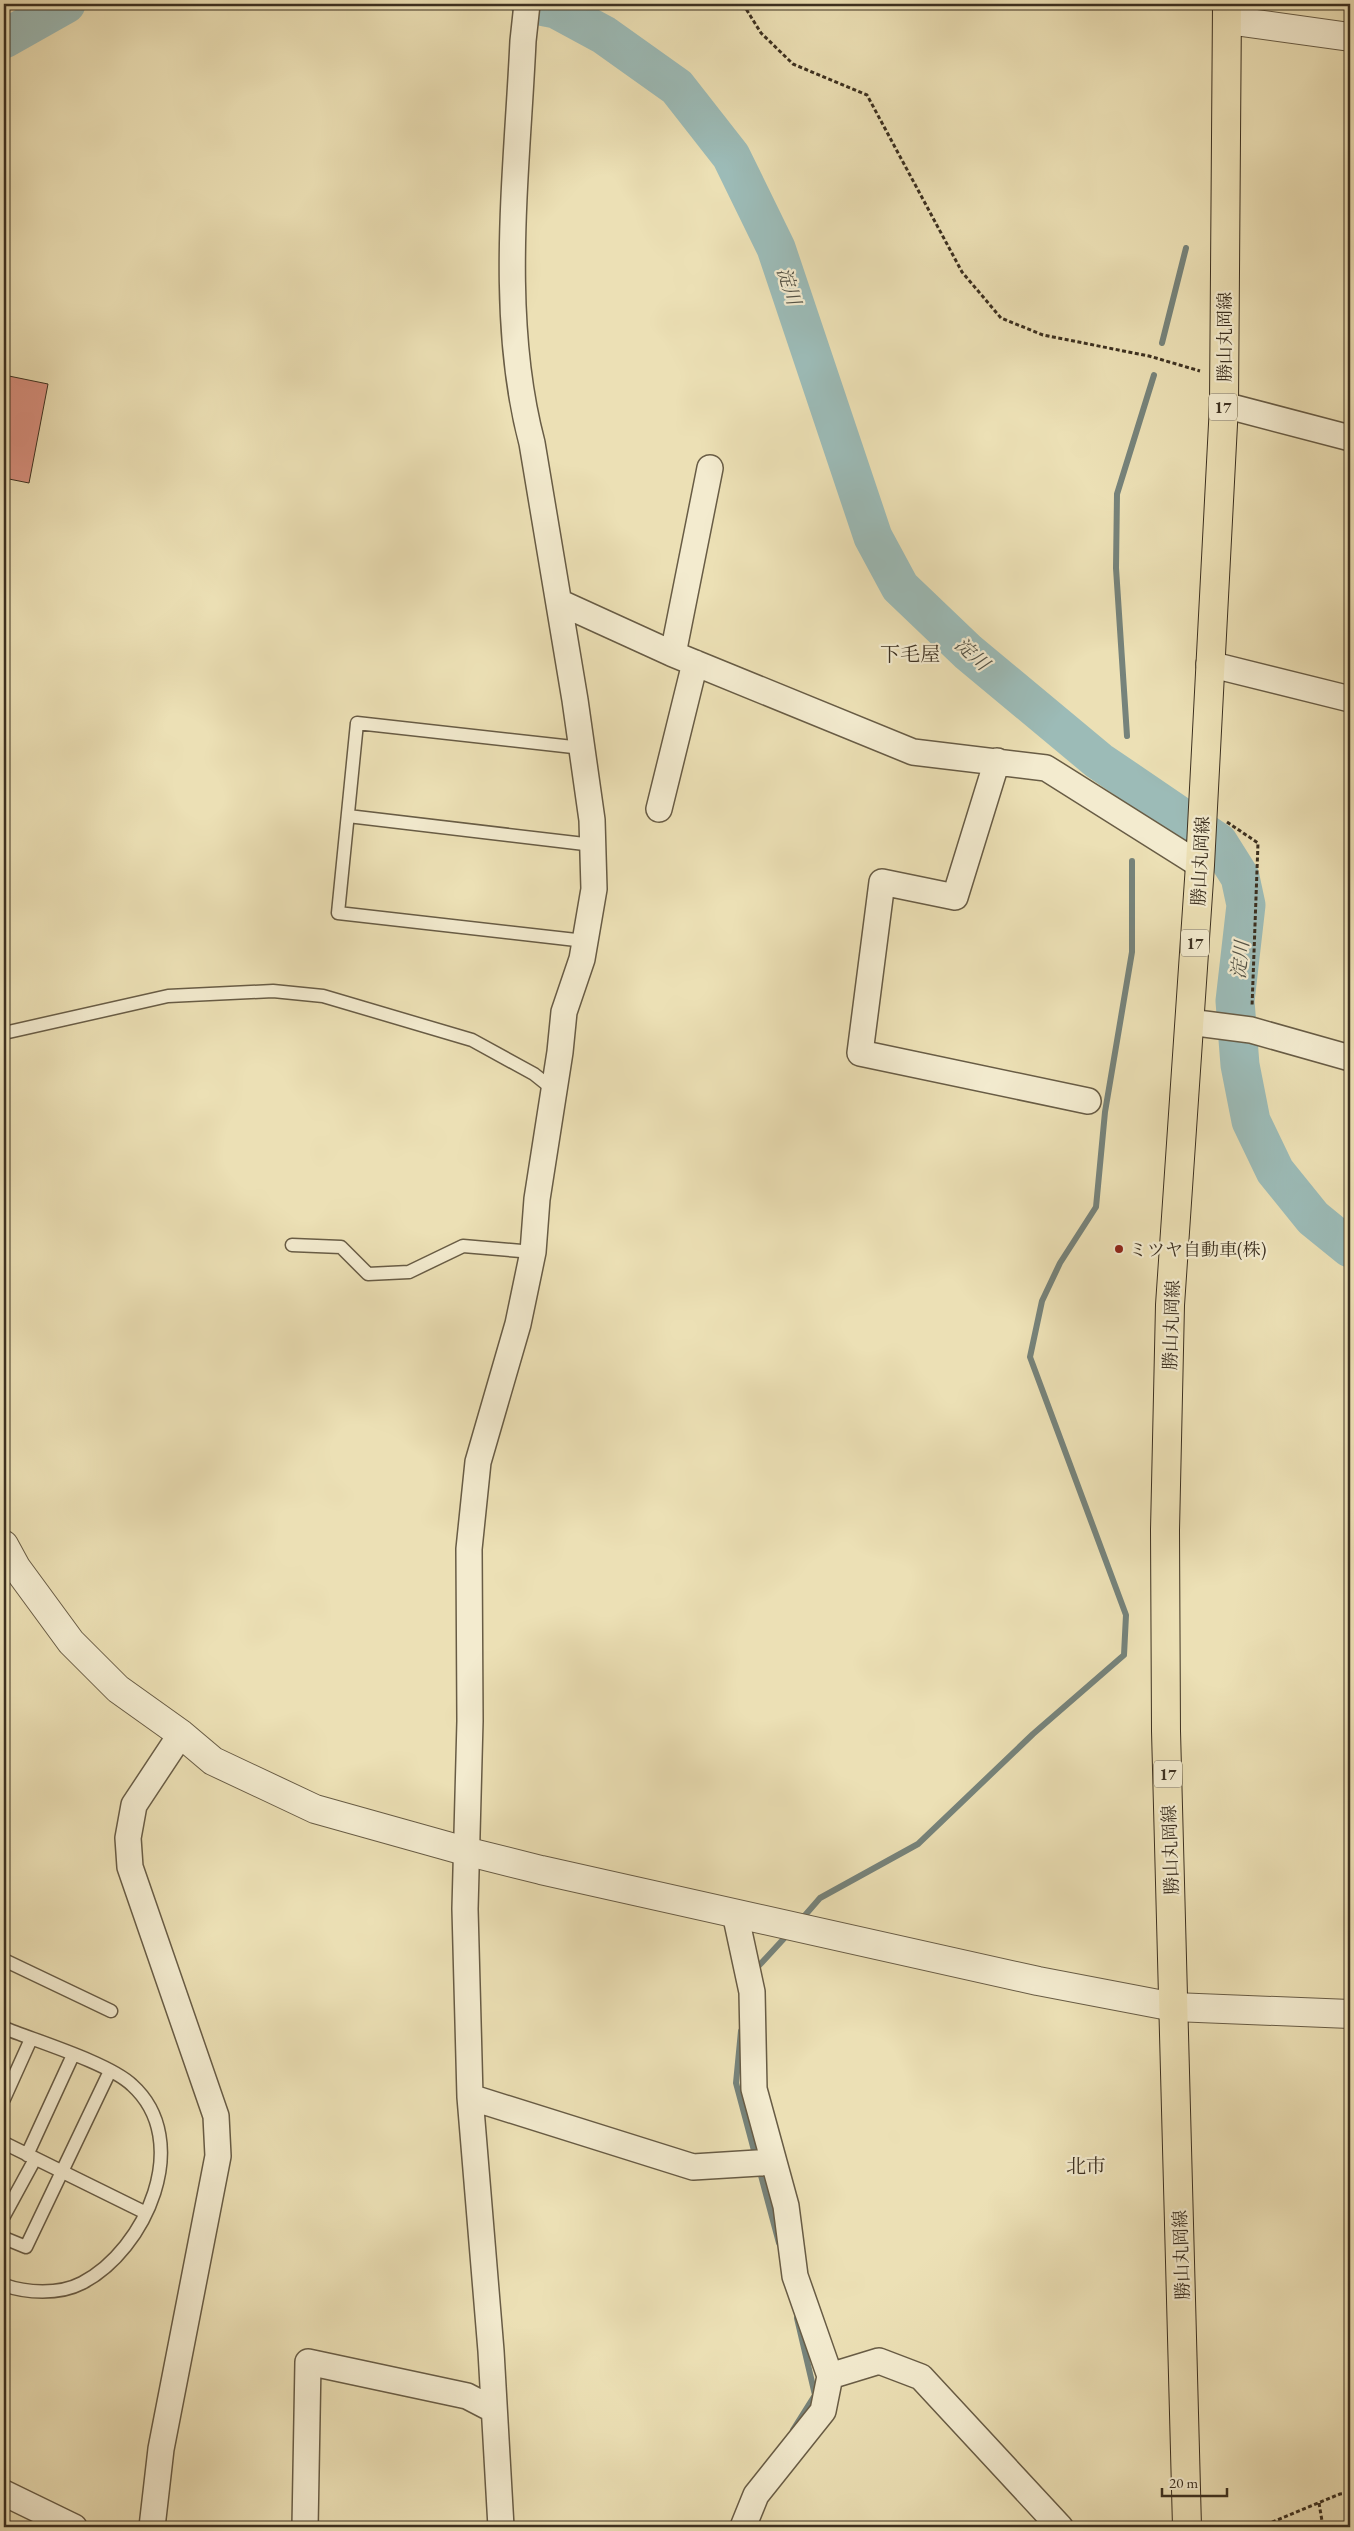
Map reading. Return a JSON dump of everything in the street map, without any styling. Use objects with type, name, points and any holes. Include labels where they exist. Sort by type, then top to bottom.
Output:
[{"type":"main road","name":"勝山丸岡線","points":[[1187,2527],[1166,1731],[1165,1530],[1170,1305],[1199,1023],[1202,807],[1224,392],[1227,12]]},
{"type":"street","points":[[501,2527],[484,2264],[470,2097],[466,1851],[470,1721],[469,1549],[478,1462],[518,1324],[532,1252],[537,1199],[564,1012],[582,959],[594,889],[592,820],[582,748],[532,443],[524,412],[512,319],[522,41],[527,4]]},
{"type":"street","points":[[1227,12],[1350,37]]},
{"type":"street","points":[[1224,392],[1350,438]]},
{"type":"street","points":[[659,809],[684,658],[710,468]]},
{"type":"street","points":[[559,602],[684,658],[913,752],[1046,768],[1200,858]]},
{"type":"street","points":[[1209,664],[1350,699]]},
{"type":"street","points":[[997,761],[955,897],[882,882],[860,1053],[1088,1101]]},
{"type":"street","points":[[1199,1023],[1251,1030],[1350,1058]]},
{"type":"street","points":[[4,1546],[16,1568],[71,1642],[118,1689],[181,1734],[213,1761],[315,1809],[466,1851],[1038,1981],[1174,2007],[1350,2014]]},
{"type":"street","points":[[152,2527],[161,2448],[218,2156],[216,2116],[130,1867],[128,1838],[134,1805],[181,1734]]},
{"type":"street","points":[[735,1913],[752,1992],[754,2089],[786,2206],[795,2276],[830,2376],[823,2411],[756,2495],[743,2527]]},
{"type":"street","points":[[470,2097],[693,2166],[774,2162]]},
{"type":"street","points":[[830,2376],[878,2361],[921,2378],[1060,2527]]},
{"type":"street","points":[[305,2527],[308,2362],[467,2396],[494,2410]]},
{"type":"street","points":[[4,2493],[74,2527]]},
{"type":"lane","points":[[582,748],[357,723],[338,913],[585,941]]},
{"type":"lane","points":[[348,816],[593,845]]},
{"type":"lane","points":[[4,1033],[168,996],[273,991],[323,996],[472,1040],[534,1074],[554,1090]]},
{"type":"lane","points":[[292,1245],[341,1247],[368,1274],[410,1272],[463,1246],[532,1252]]},
{"type":"lane","points":[[4,1960],[111,2011]]},
{"type":"lane","points":[[4,2028],[110,2071],[132,2084],[149,2108],[160,2131],[161,2156],[157,2180],[146,2213],[128,2242],[104,2269],[80,2284],[48,2291],[18,2290],[4,2285]]},
{"type":"lane","points":[[4,2099],[31,2039]]},
{"type":"lane","points":[[4,2216],[31,2157],[73,2055]]},
{"type":"lane","points":[[4,2238],[26,2247],[110,2071]]},
{"type":"lane","points":[[4,2143],[146,2213]]},
{"type":"path","points":[[743,4],[761,33],[792,64],[866,95],[962,272],[1001,318],[1043,335],[1149,356],[1224,392]]},
{"type":"path","points":[[1202,807],[1258,843],[1251,1030]]},
{"type":"path","points":[[1260,2527],[1340,2494],[1350,2493]]},
{"type":"path","points":[[1319,2503],[1323,2527]]},
{"type":"building","points":[[4,375],[48,384],[29,483],[4,478]]},
{"type":"waterway","name":"淀川","points":[[4,39],[66,4]]},
{"type":"waterway","name":"淀川","points":[[530,4],[556,9],[604,35],[677,87],[731,156],[776,248],[873,537],[900,587],[968,652],[1099,761],[1218,842],[1240,877],[1246,905],[1235,1001],[1240,1065],[1251,1121],[1275,1171],[1313,1218],[1350,1248]]},
{"type":"waterway","points":[[1162,343],[1186,248]]},
{"type":"waterway","points":[[1127,736],[1116,568],[1117,494],[1154,375]]},
{"type":"waterway","points":[[800,1921],[820,1898],[918,1844],[1033,1734],[1124,1655],[1126,1615],[1030,1357],[1042,1301],[1060,1263],[1096,1207],[1105,1112],[1132,952],[1132,861]]},
{"type":"waterway","points":[[754,1971],[790,1932]]},
{"type":"waterway","points":[[741,2031],[736,2083],[756,2158]]},
{"type":"waterway","points":[[759,2168],[779,2243]]},
{"type":"waterway","points":[[793,2430],[815,2395],[797,2318]]},
{"type":"place","name":"ミツヤ自動車(株)","points":[[1119,1249]]},
{"type":"district","name":"下毛屋","points":[[910,654]]},
{"type":"district","name":"北市","points":[[1086,2166]]}]
